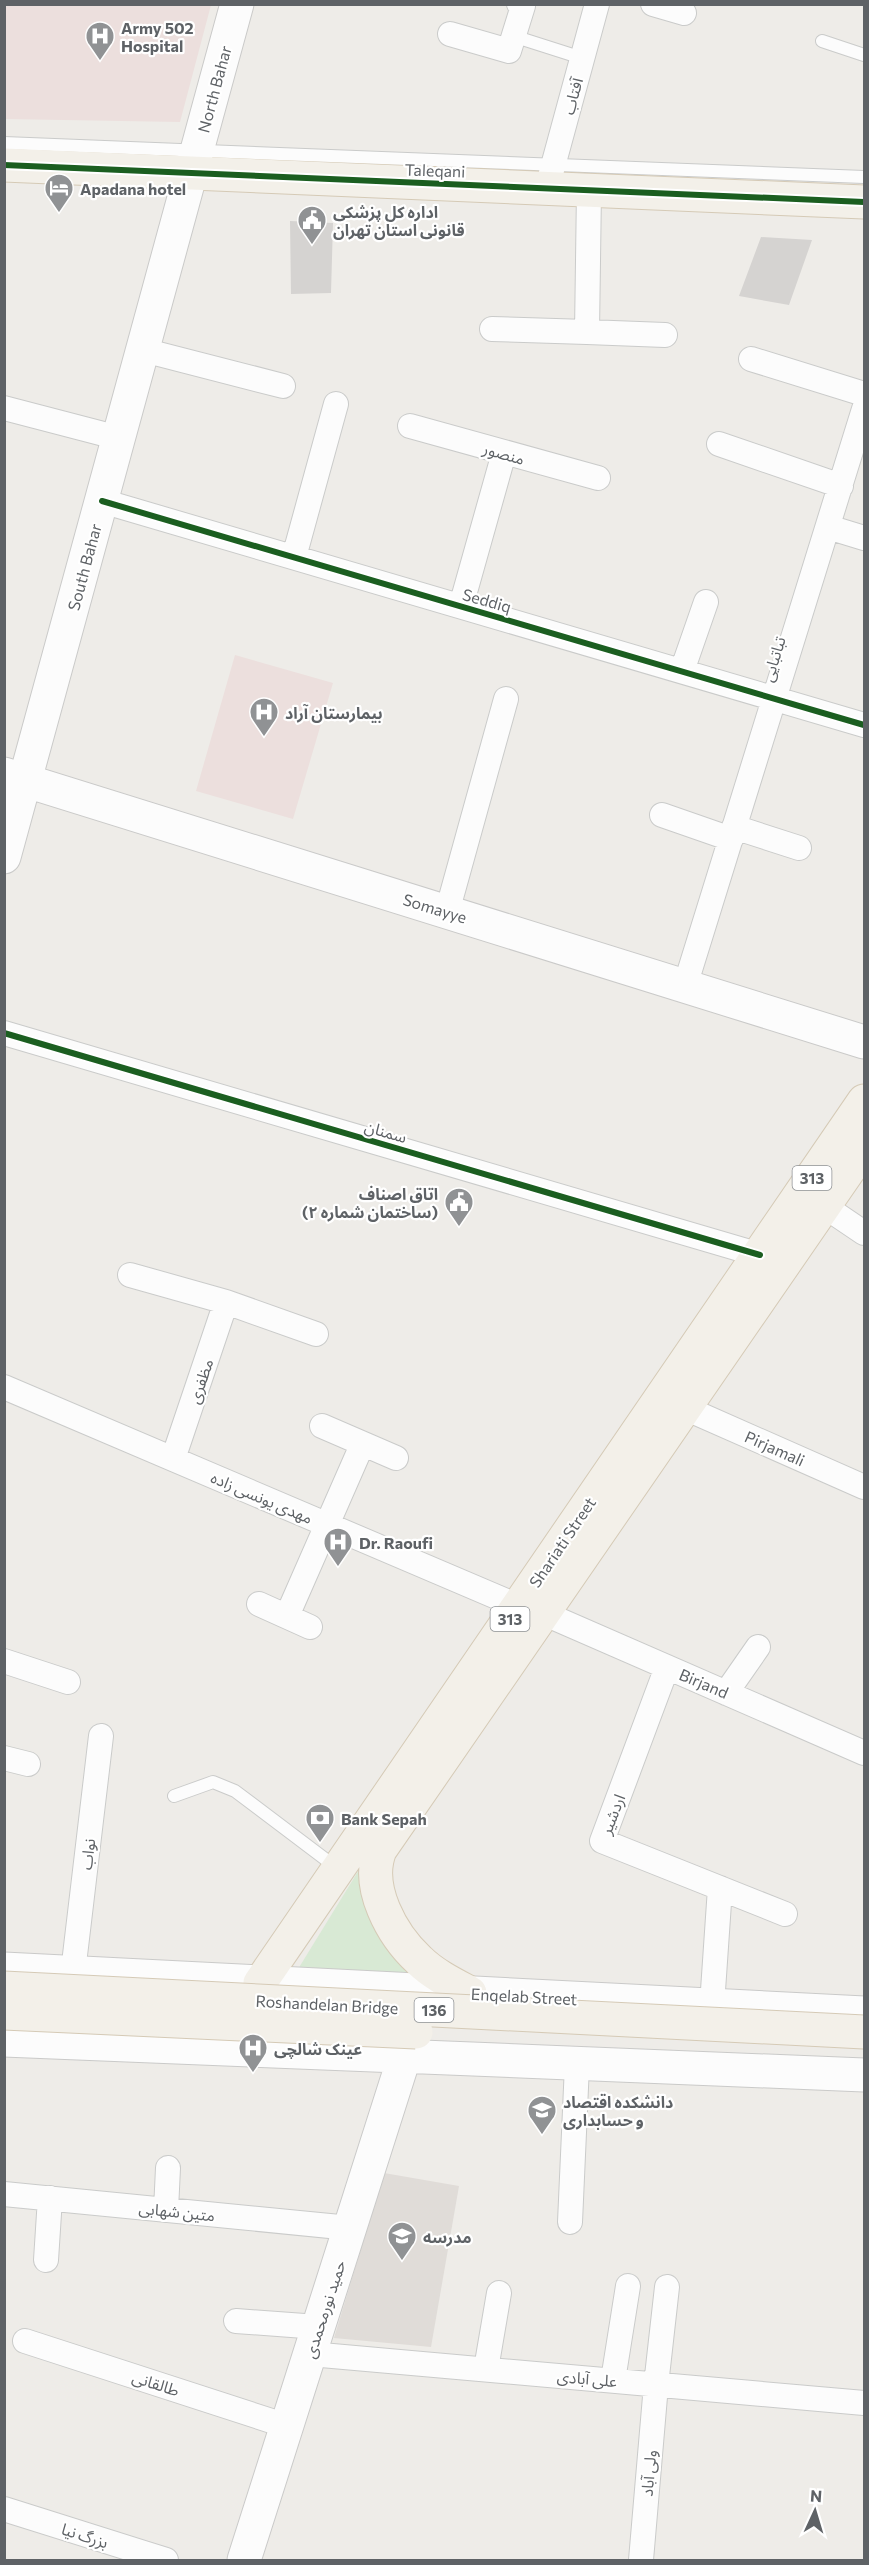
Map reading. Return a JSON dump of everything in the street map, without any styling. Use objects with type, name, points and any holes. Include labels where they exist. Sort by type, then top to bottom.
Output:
[{"type":"main road","name":"North Bahar","points":[[194,162],[237,4]]},
{"type":"main road","name":"Taleqani","points":[[4,165],[194,162],[550,176],[590,190],[864,202]]},
{"type":"main road","name":"South Bahar","points":[[4,857],[15,777],[102,501],[194,162]]},
{"type":"main road","name":"Somayye","points":[[15,777],[864,1042]]},
{"type":"main road","name":"Shariati Street","points":[[470,1993],[429,1969],[404,1943],[383,1907],[376,1860],[380,1850],[531,1610],[760,1255],[864,1101]]},
{"type":"main road","name":"Shariati Street","points":[[260,1983],[338,1869],[685,1408],[864,1148]]},
{"type":"main road","name":"Enqelab Street","points":[[4,1969],[864,2013]]},
{"type":"main road","points":[[260,1983],[257,1995],[262,2024],[273,2045],[285,2053]]},
{"type":"main road","name":"Roshandelan Bridge","points":[[4,1988],[864,2031]]},
{"type":"main road","name":"Roshandelan Bridge","points":[[4,2013],[864,2053]]},
{"type":"main road","points":[[4,2040],[864,2075]]},
{"type":"main road","name":"حمید نورمحمدی","points":[[244,2560],[404,2058]]},
{"type":"street","points":[[450,34],[509,51],[523,6],[519,4]]},
{"type":"street","name":"آفتاب","points":[[550,176],[597,4]]},
{"type":"street","points":[[653,4],[684,14]]},
{"type":"street","points":[[587,332],[590,190]]},
{"type":"street","points":[[492,330],[665,335]]},
{"type":"street","points":[[143,350],[283,386]]},
{"type":"street","points":[[751,359],[864,394]]},
{"type":"street","points":[[294,557],[336,404]]},
{"type":"street","points":[[4,408],[119,438]]},
{"type":"street","name":"تباتبایی","points":[[685,986],[864,409]]},
{"type":"street","name":"منصور","points":[[410,426],[598,478]]},
{"type":"street","points":[[719,444],[841,486]]},
{"type":"street","points":[[460,606],[504,453]]},
{"type":"street","name":"Seddiq","points":[[102,501],[864,725]]},
{"type":"street","points":[[828,527],[864,538]]},
{"type":"street","points":[[682,672],[706,602]]},
{"type":"street","points":[[447,912],[506,699]]},
{"type":"street","points":[[662,815],[799,848]]},
{"type":"street","name":"سمنان","points":[[4,1033],[760,1255]]},
{"type":"street","points":[[824,1206],[864,1233]]},
{"type":"street","points":[[130,1275],[226,1302],[316,1334]]},
{"type":"street","name":"مظفری","points":[[173,1459],[226,1302]]},
{"type":"street","name":"مهدی یونسی زاده","points":[[4,1387],[531,1610]]},
{"type":"street","name":"Pirjamali","points":[[685,1408],[864,1487]]},
{"type":"street","points":[[322,1426],[396,1458]]},
{"type":"street","points":[[287,1616],[363,1445]]},
{"type":"street","points":[[259,1604],[310,1628]]},
{"type":"street","name":"Birjand","points":[[531,1610],[864,1753]]},
{"type":"street","points":[[726,1693],[758,1647]]},
{"type":"street","points":[[4,1661],[68,1682]]},
{"type":"street","name":"اردشیر","points":[[667,1667],[602,1841],[785,1914]]},
{"type":"street","name":"نواب","points":[[73,1972],[101,1736]]},
{"type":"street","points":[[4,1758],[28,1764]]},
{"type":"street","points":[[712,2006],[720,1888]]},
{"type":"street","points":[[570,2222],[576,2065]]},
{"type":"street","points":[[166,2210],[168,2168]]},
{"type":"street","name":"متین شهابی","points":[[4,2194],[350,2228]]},
{"type":"street","points":[[46,2260],[51,2198]]},
{"type":"street","points":[[613,2380],[628,2286]]},
{"type":"street","name":"ولی آباد","points":[[641,2560],[667,2287]]},
{"type":"street","points":[[486,2369],[499,2293]]},
{"type":"street","name":"علی آبادی","points":[[236,2321],[314,2340],[486,2369],[864,2403]]},
{"type":"street","name":"طالقانی","points":[[25,2341],[287,2426]]},
{"type":"street","name":"بزرگ نیا","points":[[4,2510],[166,2560]]},
{"type":"lane","points":[[513,36],[582,58]]},
{"type":"lane","points":[[822,40],[864,55]]},
{"type":"lane","points":[[4,142],[194,162]]},
{"type":"lane","points":[[550,176],[864,177]]},
{"type":"lane","points":[[174,1796],[213,1782],[235,1791],[338,1869]]},
{"type":"shaded area","name":"Army 502 Hospital","points":[[5,4],[211,5],[180,122],[5,119]]},
{"type":"shaded area","name":"بیمارستان آراد","points":[[235,655],[333,683],[293,819],[196,791]]},
{"type":"shaded area","name":"مدرسه","points":[[384,2173],[459,2186],[431,2347],[334,2338]]},
{"type":"green space","points":[[365,1860],[430,1981],[295,1974]]},
{"type":"building","points":[[290,221],[333,223],[331,293],[291,294]]},
{"type":"building","points":[[761,237],[812,240],[789,305],[739,296]]},
{"type":"cycle path","points":[[4,165],[864,202]]},
{"type":"cycle path","points":[[102,501],[864,725]]},
{"type":"cycle path","points":[[4,1033],[760,1255]]},
{"type":"place","name":"Army 502 Hospital","points":[[100,62]]},
{"type":"place","name":"Apadana hotel","points":[[59,214]]},
{"type":"place","name":"اداره کل پزشکی قانونی استان تهران","points":[[312,246]]},
{"type":"place","name":"بیمارستان آراد","points":[[264,738]]},
{"type":"place","name":"اتاق اصناف (ساختمان شماره ۲)","points":[[459,1228]]},
{"type":"place","name":"Dr. Raoufi","points":[[338,1568]]},
{"type":"place","name":"Bank Sepah","points":[[320,1844]]},
{"type":"place","name":"عينک شالچی","points":[[253,2074]]},
{"type":"place","name":"دانشکده اقتصاد و حسابداری","points":[[542,2136]]},
{"type":"place","name":"مدرسه","points":[[402,2262]]}]
